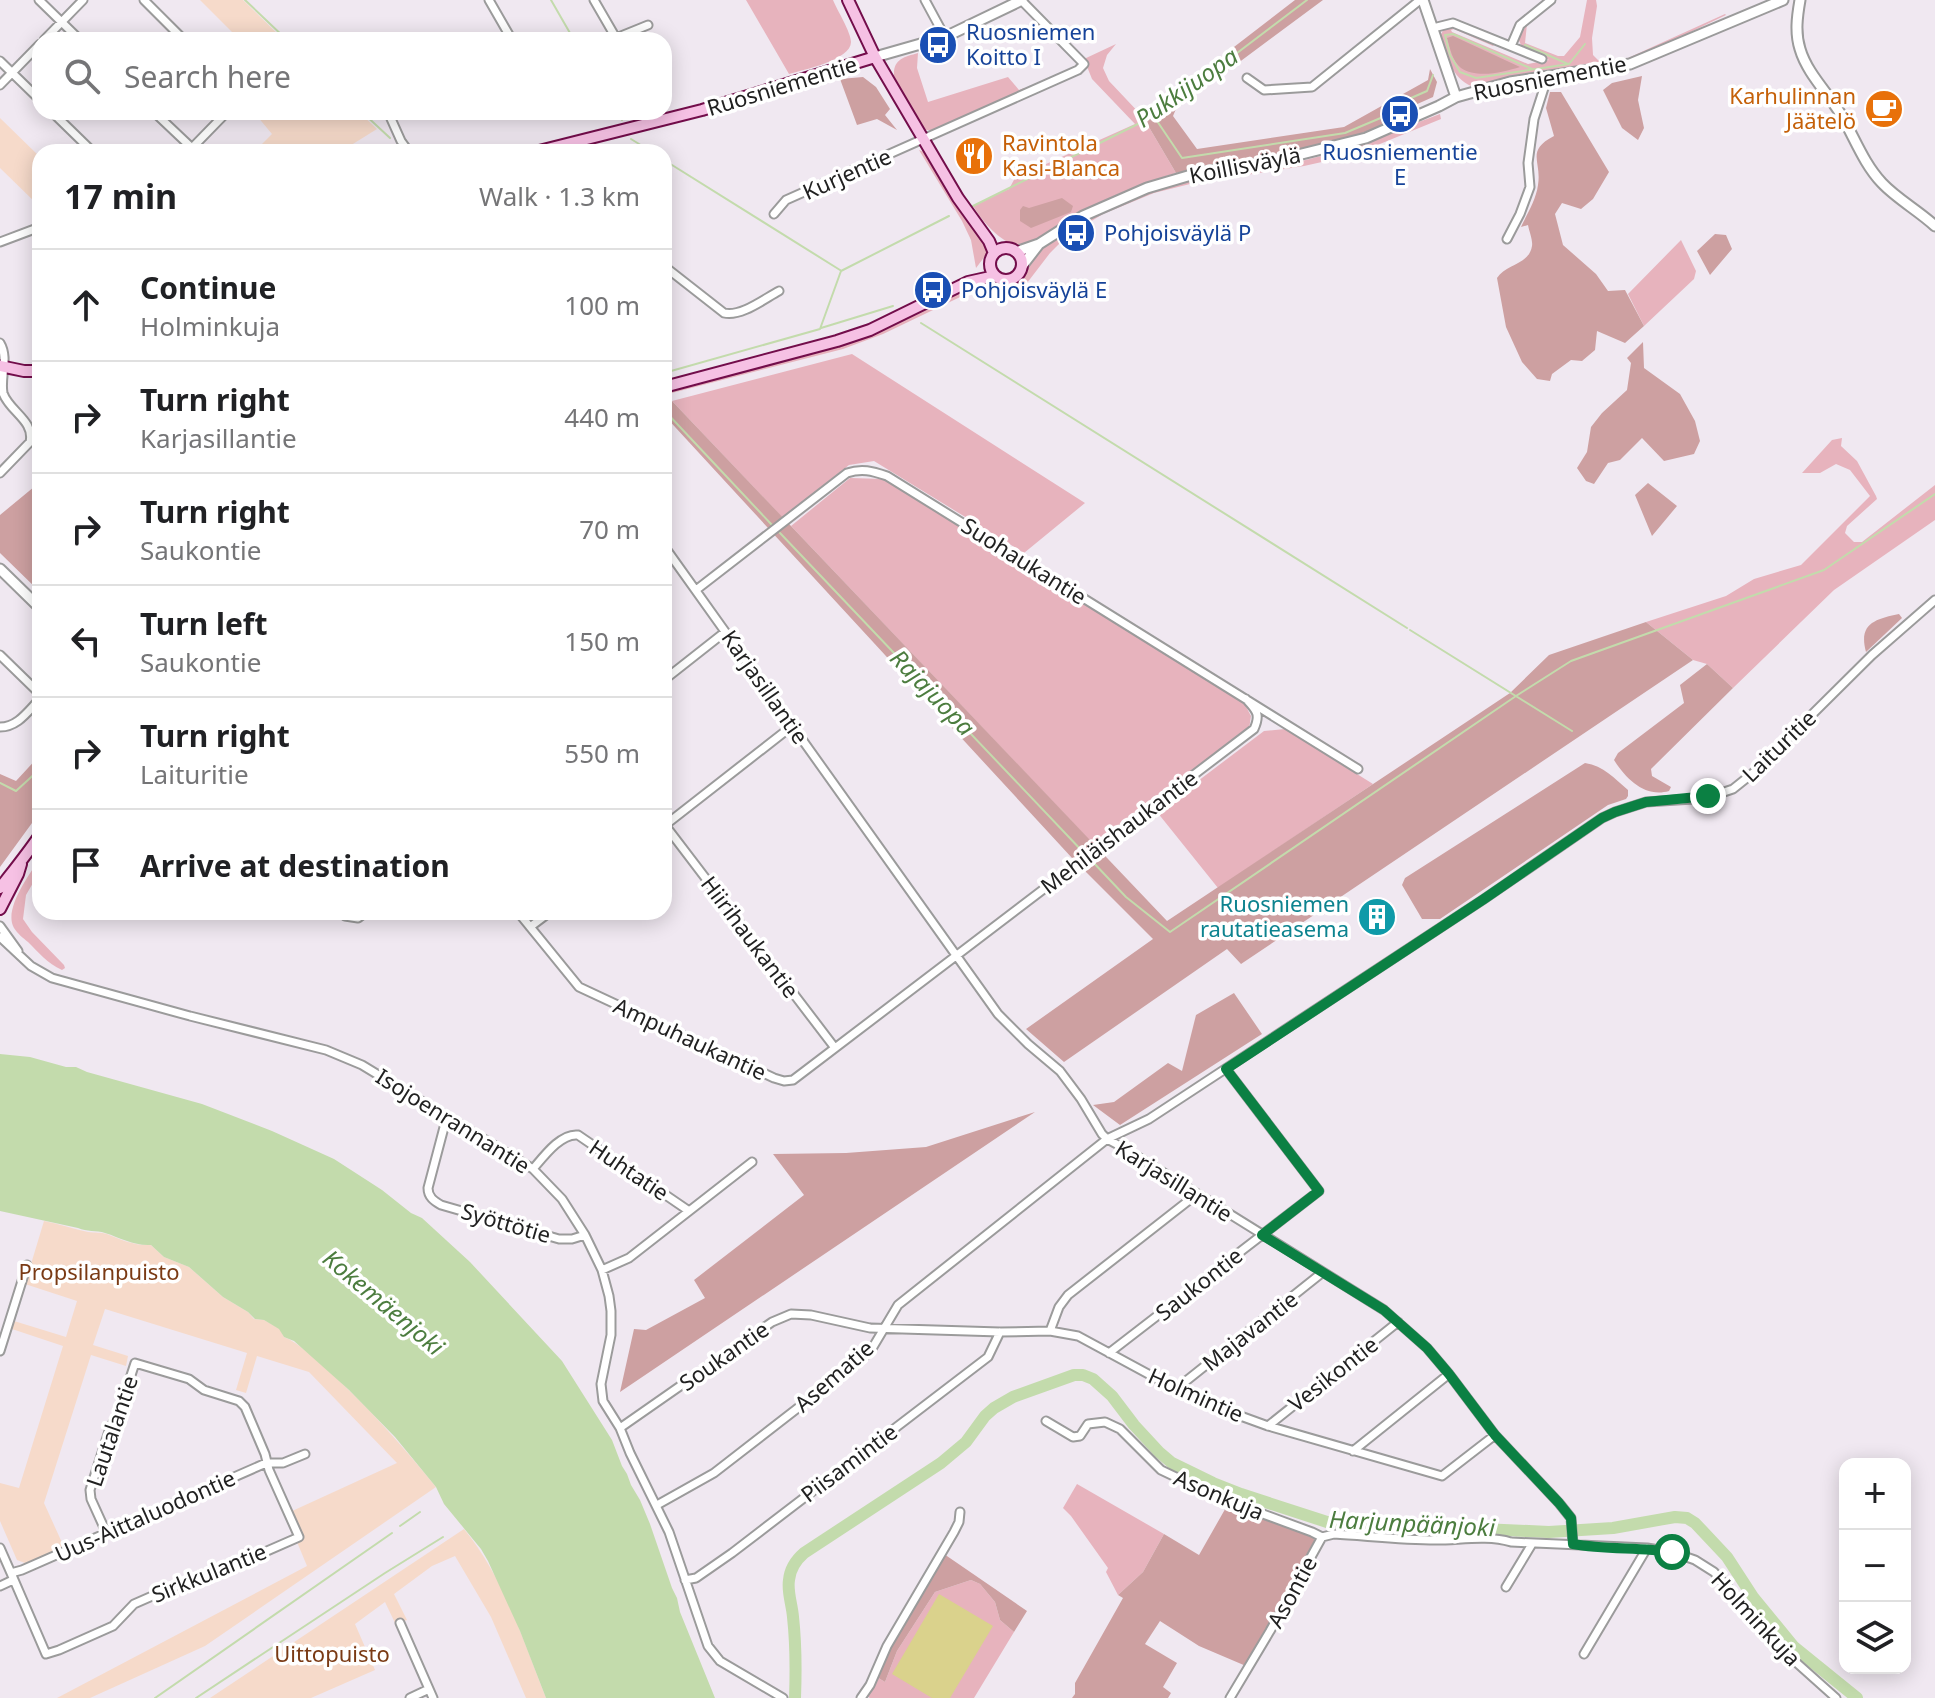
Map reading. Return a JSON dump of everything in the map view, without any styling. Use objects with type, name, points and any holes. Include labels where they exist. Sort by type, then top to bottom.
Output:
[{"type":"main road","points":[[848,0],[875,57],[958,198],[989,241],[990,267],[995,276],[1003,280],[1019,274],[1021,260],[976,222]]},
{"type":"main road","name":"Ruosniementie","points":[[672,118],[875,57]]},
{"type":"main road","name":"Ruosniementie","points":[[567,144],[663,120]]},
{"type":"main road","points":[[968,282],[992,258],[1011,250]]},
{"type":"main road","points":[[672,385],[859,334],[968,282],[995,276]]},
{"type":"main road","points":[[1,366],[32,371]]},
{"type":"main road","points":[[0,888],[32,846]]},
{"type":"main road","points":[[0,909],[21,862]]},
{"type":"street","points":[[39,0],[72,32]]},
{"type":"street","points":[[52,32],[83,0]]},
{"type":"street","points":[[144,0],[176,32]]},
{"type":"street","points":[[489,0],[507,32]]},
{"type":"street","points":[[594,0],[610,32]]},
{"type":"street","points":[[925,0],[945,37]]},
{"type":"street","name":"Ruosniementie","points":[[875,57],[945,37],[1022,0]]},
{"type":"street","name":"Kurjentie","points":[[774,214],[786,200],[1078,70],[1084,64],[1022,0]]},
{"type":"street","points":[[1247,78],[1264,90],[1312,87],[1422,0]]},
{"type":"street","name":"Ruosniementie","points":[[1422,0],[1456,97],[1510,82],[1630,64],[1783,0]]},
{"type":"street","points":[[1511,46],[1520,25],[1551,0]]},
{"type":"street","points":[[1800,0],[1797,37],[1801,54],[1812,74],[1840,113],[1864,158],[1882,183],[1935,226]]},
{"type":"street","points":[[1433,28],[1453,23],[1542,59]]},
{"type":"street","points":[[631,32],[648,25]]},
{"type":"street","points":[[0,85],[32,52]]},
{"type":"street","points":[[0,61],[32,92]]},
{"type":"street","points":[[1507,239],[1530,187],[1528,163],[1534,119],[1544,88],[1543,76]]},
{"type":"street","name":"Koillisväylä","points":[[1022,266],[1039,244],[1083,216],[1147,188],[1198,173],[1270,162],[1366,138],[1456,97]]},
{"type":"street","points":[[60,120],[85,144]]},
{"type":"street","points":[[162,120],[184,144]]},
{"type":"street","points":[[196,144],[219,120]]},
{"type":"street","points":[[392,120],[403,144]]},
{"type":"street","points":[[0,242],[32,230]]},
{"type":"street","name":"Koillisväylä","points":[[1011,250],[1039,244]]},
{"type":"street","points":[[672,272],[729,315],[779,291]]},
{"type":"street","points":[[0,343],[4,354],[1,366],[3,394],[30,428],[31,436],[30,442],[0,473]]},
{"type":"street","name":"Suohaukantie","points":[[696,590],[847,473],[870,470],[887,476],[1358,769]]},
{"type":"street","name":"Karjasillantie","points":[[672,557],[998,1014],[1060,1071],[1107,1139],[1384,1310],[1398,1322],[1427,1348],[1495,1435],[1559,1503],[1571,1518],[1573,1540]]},
{"type":"street","points":[[0,569],[32,600]]},
{"type":"street","name":"Laituritie","points":[[1107,1139],[1149,1119],[1602,818],[1646,802],[1693,799],[1733,789],[1872,655],[1935,600]]},
{"type":"street","points":[[672,674],[725,632]]},
{"type":"street","points":[[0,655],[32,689]]},
{"type":"street","name":"Mehiläishaukantie","points":[[956,957],[1254,729],[1258,721],[1256,711],[1246,699]]},
{"type":"street","points":[[0,727],[13,726],[32,706]]},
{"type":"street","points":[[672,819],[792,726]]},
{"type":"street","name":"Hiirihaukantie","points":[[672,835],[835,1048]]},
{"type":"street","name":"Ampuhaukantie","points":[[524,920],[579,987],[784,1081],[793,1080],[956,957]]},
{"type":"street","points":[[530,927],[539,920]]},
{"type":"street","name":"Isojoenrannantie","points":[[0,926],[19,953]]},
{"type":"street","name":"Isojoenrannantie","points":[[0,937],[41,973],[69,984],[326,1050],[362,1065],[533,1169],[562,1199],[602,1270],[609,1296],[611,1335],[602,1372],[601,1394],[669,1532],[703,1636],[713,1654],[729,1667],[783,1698]]},
{"type":"street","name":"Saukontie","points":[[1109,1353],[1319,1191],[1226,1069]]},
{"type":"street","name":"Syöttötie","points":[[447,1116],[428,1188],[430,1196],[441,1205],[559,1239],[585,1235]]},
{"type":"street","name":"Huhtatie","points":[[533,1169],[568,1135],[578,1135],[689,1211]]},
{"type":"street","name":"Asematie","points":[[657,1505],[714,1473],[870,1352],[898,1305],[1107,1139]]},
{"type":"street","name":"Huhtatie","points":[[602,1270],[629,1258],[752,1162]]},
{"type":"street","points":[[1050,1331],[1059,1307],[1068,1295],[1197,1194]]},
{"type":"street","points":[[0,1351],[5,1321],[27,1265]]},
{"type":"street","name":"Majavantie","points":[[1176,1389],[1323,1272]]},
{"type":"street","name":"Soukantie","points":[[620,1428],[772,1322],[791,1314],[884,1329]]},
{"type":"street","name":"Vesikontie","points":[[1268,1426],[1398,1322]]},
{"type":"street","name":"Holmintie","points":[[884,1329],[1050,1331],[1078,1336],[1176,1389],[1224,1410],[1268,1426],[1442,1476],[1495,1435]]},
{"type":"street","name":"Piisamintie","points":[[685,1580],[696,1578],[732,1553],[988,1357],[1000,1332]]},
{"type":"street","name":"Lautalantie","points":[[106,1532],[90,1490],[135,1363],[189,1379],[204,1390],[239,1401],[245,1407],[266,1463]]},
{"type":"street","points":[[1353,1451],[1449,1374]]},
{"type":"street","name":"Asonkuja","points":[[1046,1421],[1073,1437],[1080,1436],[1088,1424],[1105,1422],[1120,1429],[1161,1470],[1222,1499],[1322,1537]]},
{"type":"street","name":"Uus-Aittaluodontie","points":[[0,1586],[12,1577],[106,1532],[266,1463],[283,1463],[305,1454]]},
{"type":"street","name":"Sirkkulantie","points":[[12,1577],[46,1654],[113,1626],[134,1604],[299,1537],[266,1463]]},
{"type":"street","points":[[861,1698],[887,1646],[954,1532],[960,1512]]},
{"type":"street","name":"Asontie","points":[[1230,1698],[1322,1537],[1334,1534],[1434,1540],[1485,1538],[1532,1544],[1573,1540]]},
{"type":"street","name":"Holminkuja","points":[[1573,1540],[1586,1546],[1672,1552],[1695,1560],[1714,1572],[1789,1656],[1836,1698]]},
{"type":"street","points":[[1506,1587],[1532,1544]]},
{"type":"street","points":[[0,1548],[12,1577]]},
{"type":"street","points":[[1584,1654],[1647,1548]]},
{"type":"street","points":[[400,1623],[433,1698]]},
{"type":"street","points":[[410,1698],[429,1689]]},
{"type":"shaded area","points":[[746,0],[833,0],[849,33],[849,48],[835,59],[789,74]]},
{"type":"shaded area","points":[[1295,0],[1323,0],[1178,104],[1173,116],[1197,149],[1344,127],[1428,80],[1430,69],[1437,82],[1433,97],[1395,114],[1381,125],[1333,143],[1289,154],[1176,173],[1143,117]]},
{"type":"shaded area","points":[[1587,0],[1596,0],[1592,38],[1593,55],[1599,61],[1628,58],[1726,15],[1649,52],[1620,62],[1541,71],[1471,86],[1454,72],[1447,58],[1440,36],[1445,27],[1452,26],[1494,45],[1454,29],[1452,32],[1528,64],[1549,60],[1522,46],[1520,31],[1527,24],[1525,43],[1564,56],[1580,37]]},
{"type":"shaded area","points":[[1453,36],[1520,67],[1490,74],[1467,71],[1458,65],[1452,54],[1447,38]]},
{"type":"shaded area","points":[[1116,44],[1107,55],[1103,68],[1109,81],[1143,117],[1176,173],[1097,204],[1028,243],[1019,245],[1005,241],[987,225],[973,206],[1009,189],[1015,178],[1135,124],[1092,79],[1084,59]]},
{"type":"shaded area","points":[[918,53],[917,68],[928,102],[1008,77],[1019,90],[1024,88],[1024,91],[934,130],[926,130],[894,76],[897,62]]},
{"type":"shaded area","points":[[1642,76],[1638,100],[1644,128],[1638,140],[1622,128],[1603,90],[1612,83]]},
{"type":"shaded area","points":[[863,77],[876,87],[890,109],[885,115],[897,130],[877,119],[857,125],[840,79]]},
{"type":"shaded area","points":[[1550,92],[1561,92],[1609,172],[1593,199],[1581,209],[1562,203],[1555,214],[1563,245],[1596,274],[1608,291],[1625,290],[1644,326],[1625,343],[1597,331],[1595,350],[1582,361],[1571,360],[1552,374],[1550,381],[1537,379],[1522,362],[1506,327],[1497,278],[1527,257],[1532,246],[1528,225],[1521,227],[1537,191],[1537,152],[1545,141],[1554,136],[1546,108]]},
{"type":"shaded area","points":[[1440,114],[1441,119],[1353,155],[1154,193],[1078,227],[1090,217],[1149,190],[1206,176],[1294,163],[1348,149]]},
{"type":"shaded area","points":[[919,150],[926,153],[988,246],[988,252],[976,268],[971,240],[962,221]]},
{"type":"shaded area","points":[[1062,198],[1073,206],[1071,212],[1031,228],[1020,221],[1023,206],[1029,208]]},
{"type":"shaded area","points":[[1715,234],[1726,235],[1732,249],[1710,275],[1697,251]]},
{"type":"shaded area","points":[[1064,237],[1019,289],[1007,292],[987,286],[984,281],[1014,284],[1040,250]]},
{"type":"shaded area","points":[[1681,240],[1696,271],[1694,279],[1644,326],[1628,294]]},
{"type":"shaded area","points":[[979,282],[979,288],[883,334],[843,349],[672,393],[672,389],[688,384],[880,330]]},
{"type":"shaded area","points":[[1643,342],[1644,368],[1680,394],[1695,421],[1700,441],[1694,454],[1664,461],[1642,438],[1620,460],[1608,463],[1594,484],[1586,481],[1577,468],[1587,452],[1591,427],[1627,390],[1631,363],[1627,358]]},
{"type":"shaded area","points":[[852,354],[1085,503],[1024,553],[874,461],[849,465],[783,518],[672,401]]},
{"type":"shaded area","points":[[672,401],[1167,921],[1510,693],[1549,655],[1646,622],[1693,660],[1241,964],[1227,949],[1064,1062],[1026,1029],[1153,939],[1072,858],[672,424]]},
{"type":"shaded area","points":[[1842,438],[1841,446],[1857,461],[1877,499],[1847,526],[1845,533],[1854,542],[1862,542],[1935,485],[1935,520],[1834,590],[1733,688],[1707,664],[1693,660],[1646,622],[1726,596],[1754,579],[1801,565],[1870,496],[1850,470],[1836,464],[1820,473],[1802,473],[1832,440]]},
{"type":"shaded area","points":[[850,478],[884,479],[1244,703],[1251,716],[1249,729],[1095,846],[791,526]]},
{"type":"shaded area","points":[[1648,483],[1677,506],[1652,536],[1635,495]]},
{"type":"shaded area","points":[[32,489],[32,584],[0,553],[0,515]]},
{"type":"shaded area","points":[[1899,614],[1902,618],[1866,652],[1865,635],[1871,624]]},
{"type":"shaded area","points":[[1707,664],[1733,688],[1651,769],[1652,776],[1671,787],[1669,791],[1644,789],[1630,780],[1614,760],[1618,753],[1684,703],[1680,685]]},
{"type":"shaded area","points":[[1285,729],[1373,784],[1218,888],[1157,812],[1264,731]]},
{"type":"shaded area","points":[[1585,763],[1603,770],[1618,781],[1628,790],[1626,799],[1608,805],[1440,919],[1422,919],[1402,885],[1405,878]]},
{"type":"shaded area","points":[[32,764],[32,823],[0,867],[0,774],[16,781]]},
{"type":"shaded area","points":[[32,871],[32,885],[26,895],[23,919],[64,965],[62,970],[48,961],[14,928],[12,911]]},
{"type":"shaded area","points":[[1234,993],[1262,1034],[1120,1125],[1093,1105],[1114,1102],[1168,1063],[1182,1071],[1196,1015]]},
{"type":"shaded area","points":[[1035,1112],[620,1392],[634,1329],[646,1330],[705,1298],[694,1280],[804,1195],[773,1154],[926,1147]]},
{"type":"shaded area","points":[[1077,1484],[1164,1534],[1143,1572],[1118,1595],[1106,1572],[1108,1568],[1063,1508]]},
{"type":"shaded area","points":[[1228,1504],[1313,1537],[1316,1543],[1246,1666],[1199,1646],[1160,1621],[1145,1644],[1177,1663],[1163,1687],[1171,1693],[1168,1698],[1072,1698],[1075,1683],[1123,1598],[1118,1595],[1143,1572],[1164,1534],[1199,1555]]},
{"type":"shaded area","points":[[944,1554],[1027,1611],[1014,1632],[1000,1620],[995,1602],[980,1584],[971,1580],[935,1592],[897,1651],[885,1682],[872,1674]]},
{"type":"shaded area","points":[[971,1580],[980,1584],[995,1602],[1000,1620],[1014,1632],[974,1698],[870,1698],[861,1693],[872,1674],[885,1682],[897,1651],[935,1592]]},
{"type":"shaded area","points":[[939,1594],[993,1626],[950,1698],[932,1698],[892,1674]]},
{"type":"green space","points":[[200,0],[243,0],[276,32],[232,32]]},
{"type":"green space","points":[[0,118],[32,149],[32,199],[0,168]]},
{"type":"green space","points":[[260,120],[367,120],[377,129],[353,144],[262,144],[272,134]]},
{"type":"green space","name":"Propsilanpuisto","points":[[44,1221],[105,1233],[134,1244],[151,1245],[164,1257],[189,1267],[254,1319],[264,1320],[280,1329],[284,1337],[324,1367],[382,1424],[436,1487],[205,1646],[90,1698],[57,1698],[307,1566],[297,1542],[302,1539],[290,1512],[397,1463],[309,1372],[257,1356],[246,1393],[236,1390],[247,1353],[105,1309],[93,1345],[128,1356],[126,1366],[91,1355],[44,1503],[64,1547],[25,1563],[17,1560],[0,1521],[0,1483],[19,1488],[63,1346],[12,1329],[14,1321],[66,1337],[77,1301],[25,1284]]},
{"type":"green space","name":"Uittopuisto","points":[[464,1529],[501,1589],[546,1698],[526,1698],[491,1617],[455,1556],[432,1566],[394,1594],[407,1620],[396,1625],[385,1602],[355,1624],[375,1670],[311,1698],[210,1698]]},
{"type":"water","name":"Kokemäenjoki","points":[[0,1054],[76,1067],[202,1104],[272,1131],[334,1159],[422,1218],[470,1262],[562,1361],[612,1440],[650,1524],[680,1612],[715,1698],[546,1698],[520,1631],[481,1549],[395,1437],[349,1390],[294,1341],[284,1337],[279,1329],[264,1320],[255,1319],[223,1297],[189,1267],[164,1257],[151,1245],[0,1211]]},
{"type":"waterway","name":"Rajajuopa","points":[[245,0],[279,32]]},
{"type":"waterway","points":[[551,0],[569,32]]},
{"type":"waterway","name":"Pukkijuopa","points":[[973,206],[1154,116],[1307,0]]},
{"type":"waterway","points":[[1532,69],[1453,34],[1445,35],[1450,55],[1460,72],[1476,78],[1569,64],[1585,44]]},
{"type":"waterway","points":[[1525,45],[1568,64]]},
{"type":"waterway","points":[[1155,118],[1182,158],[1345,133],[1383,117],[1395,105],[1427,91],[1433,75]]},
{"type":"waterway","name":"Rajajuopa","points":[[371,120],[390,138]]},
{"type":"waterway","points":[[631,139],[639,144]]},
{"type":"waterway","points":[[672,165],[840,270]]},
{"type":"waterway","name":"Pukkijuopa","points":[[672,371],[820,329],[841,271],[949,216]]},
{"type":"waterway","points":[[821,328],[893,306]]},
{"type":"waterway","points":[[921,323],[1407,628]]},
{"type":"waterway","name":"Rajajuopa","points":[[672,419],[772,525]]},
{"type":"waterway","points":[[1091,860],[1126,897],[1170,932],[1571,661],[1824,570],[1935,494]]},
{"type":"waterway","name":"Rajajuopa","points":[[780,533],[1084,853]]},
{"type":"waterway","points":[[1410,630],[1572,731]]},
{"type":"waterway","points":[[0,783],[16,791],[32,776]]},
{"type":"waterway","name":"Harjunpäänjoki","points":[[795,1698],[795,1637],[789,1585],[798,1559],[941,1463],[966,1442],[994,1408],[1013,1397],[1074,1375],[1093,1379],[1112,1396],[1134,1425],[1172,1463],[1241,1494],[1327,1522],[1549,1532],[1613,1528],[1675,1517],[1687,1518],[1727,1557],[1753,1597],[1794,1647],[1857,1698]]},
{"type":"waterway","points":[[400,1526],[420,1512]]},
{"type":"waterway","points":[[155,1698],[392,1533]]},
{"type":"waterway","points":[[196,1698],[443,1537]]},
{"type":"place","name":"Ruosniemen Koitto I","points":[[938,45]]},
{"type":"place","name":"Karhulinnan Jäätelö","points":[[1884,109]]},
{"type":"place","name":"Ruosniementie E","points":[[1400,114]]},
{"type":"place","name":"Ravintola Kasi-Blanca","points":[[974,156]]},
{"type":"place","name":"Pohjoisväylä P","points":[[1076,233]]},
{"type":"place","name":"Pohjoisväylä E","points":[[933,290]]},
{"type":"place","name":"Ruosniemen rautatieasema","points":[[1377,917]]},
{"type":"route","points":[[1672,1552],[1573,1544],[1571,1518],[1495,1435],[1427,1348],[1384,1310],[1262,1235],[1319,1191],[1226,1069],[1602,818],[1646,802],[1708,796]]}]
